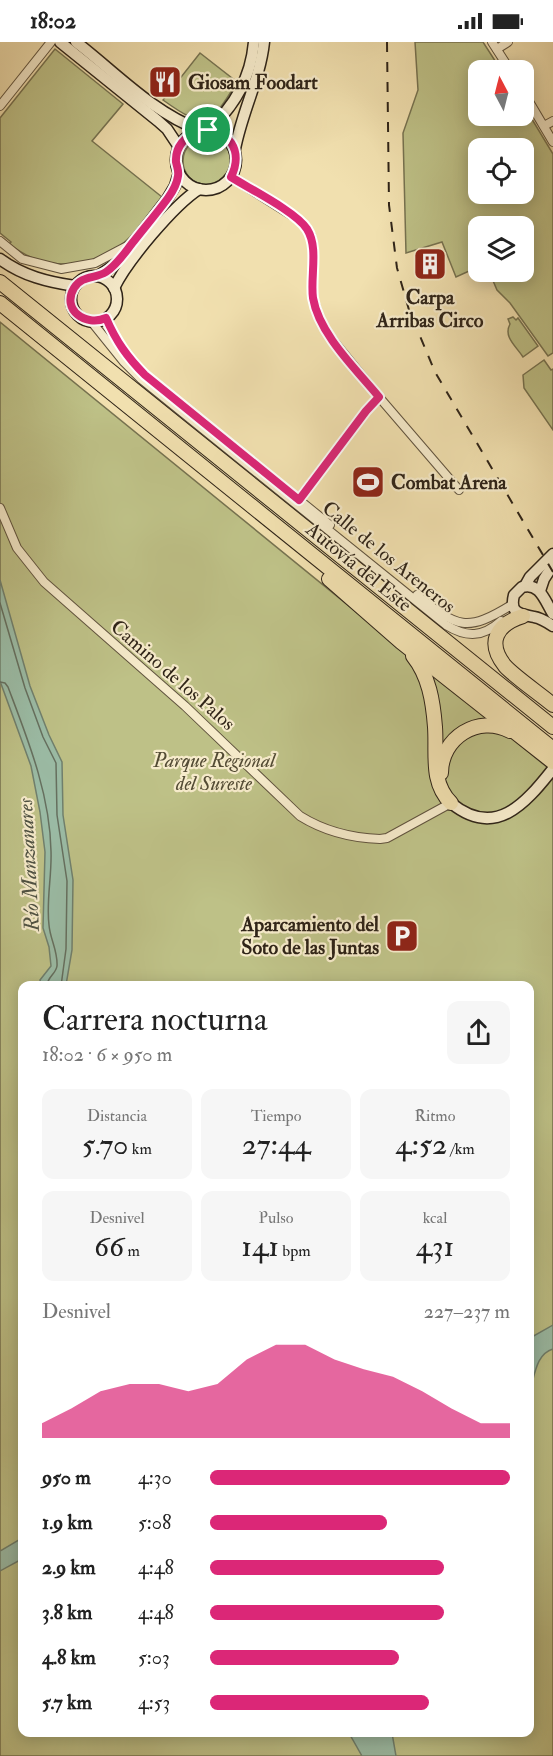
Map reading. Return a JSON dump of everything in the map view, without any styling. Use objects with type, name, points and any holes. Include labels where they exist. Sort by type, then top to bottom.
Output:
[{"type":"highway","name":"Autovía del Este","points":[[0,282],[553,727]]},
{"type":"highway","name":"Autovía del Este","points":[[0,303],[553,749]]},
{"type":"highway","points":[[284,533],[294,548],[401,642],[525,740],[553,766]]},
{"type":"highway","points":[[522,612],[501,627],[496,638],[498,651],[506,667],[553,705]]},
{"type":"highway","points":[[401,642],[422,667],[432,695],[435,769],[443,795],[451,803]]},
{"type":"highway","points":[[451,803],[441,779],[441,765],[448,748],[456,738],[468,729],[496,726],[525,740]]},
{"type":"street","points":[[0,106],[51,42]]},
{"type":"street","points":[[60,42],[158,121],[167,129],[179,147]]},
{"type":"street","points":[[76,42],[154,105],[186,125],[219,133],[229,140],[235,149],[236,168],[231,177],[220,187],[206,190],[190,186],[179,173]]},
{"type":"street","points":[[98,276],[114,288],[117,301],[111,314],[106,318],[91,321],[77,315],[73,308],[72,293],[75,286],[88,277],[98,276],[116,265],[168,198],[179,173],[176,156],[179,147],[184,140],[204,130],[229,108],[242,88],[250,67],[254,42]]},
{"type":"street","points":[[235,149],[243,113],[260,69],[264,42]]},
{"type":"street","points":[[504,60],[495,45],[508,42]]},
{"type":"street","points":[[534,110],[553,142]]},
{"type":"street","points":[[544,126],[553,121]]},
{"type":"street","points":[[231,177],[296,218],[306,227],[313,246],[313,298],[319,318],[331,338],[379,397],[459,490]]},
{"type":"street","points":[[114,288],[124,271],[177,207],[199,189]]},
{"type":"street","points":[[0,241],[22,259],[61,269],[95,263],[132,243]]},
{"type":"street","points":[[0,259],[46,282],[75,286]]},
{"type":"street","name":"Calle de los Areneros","points":[[106,318],[115,339],[128,358],[145,375],[447,618],[472,623],[522,612]]},
{"type":"street","name":"Calle de los Areneros","points":[[91,321],[141,379],[447,625],[459,633],[479,633],[522,612]]},
{"type":"street","points":[[299,500],[379,397]]},
{"type":"street","name":"Camino de los Palos","points":[[0,508],[17,548],[44,582],[201,721],[300,816],[331,831],[380,839],[387,838],[451,803]]},
{"type":"street","points":[[525,586],[530,577],[553,554]]},
{"type":"street","points":[[522,612],[540,611],[544,579],[553,564]]},
{"type":"street","points":[[553,614],[542,595],[532,586],[525,586],[516,591],[522,612],[553,626]]},
{"type":"street","points":[[451,803],[471,816],[485,818],[505,815],[522,805],[553,766]]},
{"type":"green space","points":[[415,42],[483,42],[495,60],[468,60],[468,126],[534,126],[534,123],[553,154],[553,353],[548,356],[510,303],[497,290],[494,282],[534,282],[534,216],[468,216],[468,272],[456,277],[442,242],[406,253],[403,133],[418,90]]},
{"type":"green space","points":[[55,49],[123,104],[92,141],[162,197],[121,245],[87,261],[62,264],[34,259],[24,254],[9,244],[11,242],[0,233],[0,118]]},
{"type":"green space","points":[[200,53],[237,82],[220,108],[206,119],[188,116],[163,100]]},
{"type":"green space","points":[[202,137],[212,137],[224,144],[231,156],[231,166],[224,178],[212,185],[202,185],[187,174],[183,166],[183,156],[194,141]]},
{"type":"green space","points":[[513,317],[516,320],[518,318],[538,346],[523,357],[508,333],[510,324],[508,319]]},
{"type":"green space","name":"Parque Regional del Sureste","points":[[0,322],[553,772],[553,1756],[0,1756]]},
{"type":"green space","points":[[544,360],[551,370],[553,369],[553,430],[524,388],[523,375]]},
{"type":"water","points":[[0,580],[30,686],[62,762],[63,815],[73,880],[72,950],[67,981],[40,981],[51,966],[49,947],[43,928],[45,852],[40,812],[31,766],[0,681]]},
{"type":"water","points":[[553,1325],[553,1349],[543,1355],[534,1376],[534,1336]]},
{"type":"water","points":[[18,1540],[18,1561],[0,1571],[0,1551]]},
{"type":"water","points":[[351,1737],[393,1737],[396,1756],[362,1756]]},
{"type":"railway","points":[[387,42],[389,205],[397,268],[409,310],[435,372],[553,572]]},
{"type":"place","name":"Giosam Foodart","points":[[165,82]]},
{"type":"place","name":"Carpa Arribas Circo","points":[[430,264]]},
{"type":"place","name":"Combat Arena","points":[[368,482]]},
{"type":"place","name":"Aparcamiento del Soto de las Juntas","points":[[402,936]]},
{"type":"route","points":[[200,130],[208,130],[219,133],[229,140],[235,149],[236,168],[231,177],[296,218],[306,227],[313,246],[313,298],[319,318],[331,338],[379,397],[299,500],[145,375],[128,358],[115,339],[106,318],[99,321],[84,319],[77,315],[71,300],[75,286],[81,280],[98,276],[116,265],[175,186],[179,173],[176,156],[179,147],[191,134],[200,130]]},
{"type":"water label","name":"Río Manzanares","points":[[29,865]]}]
